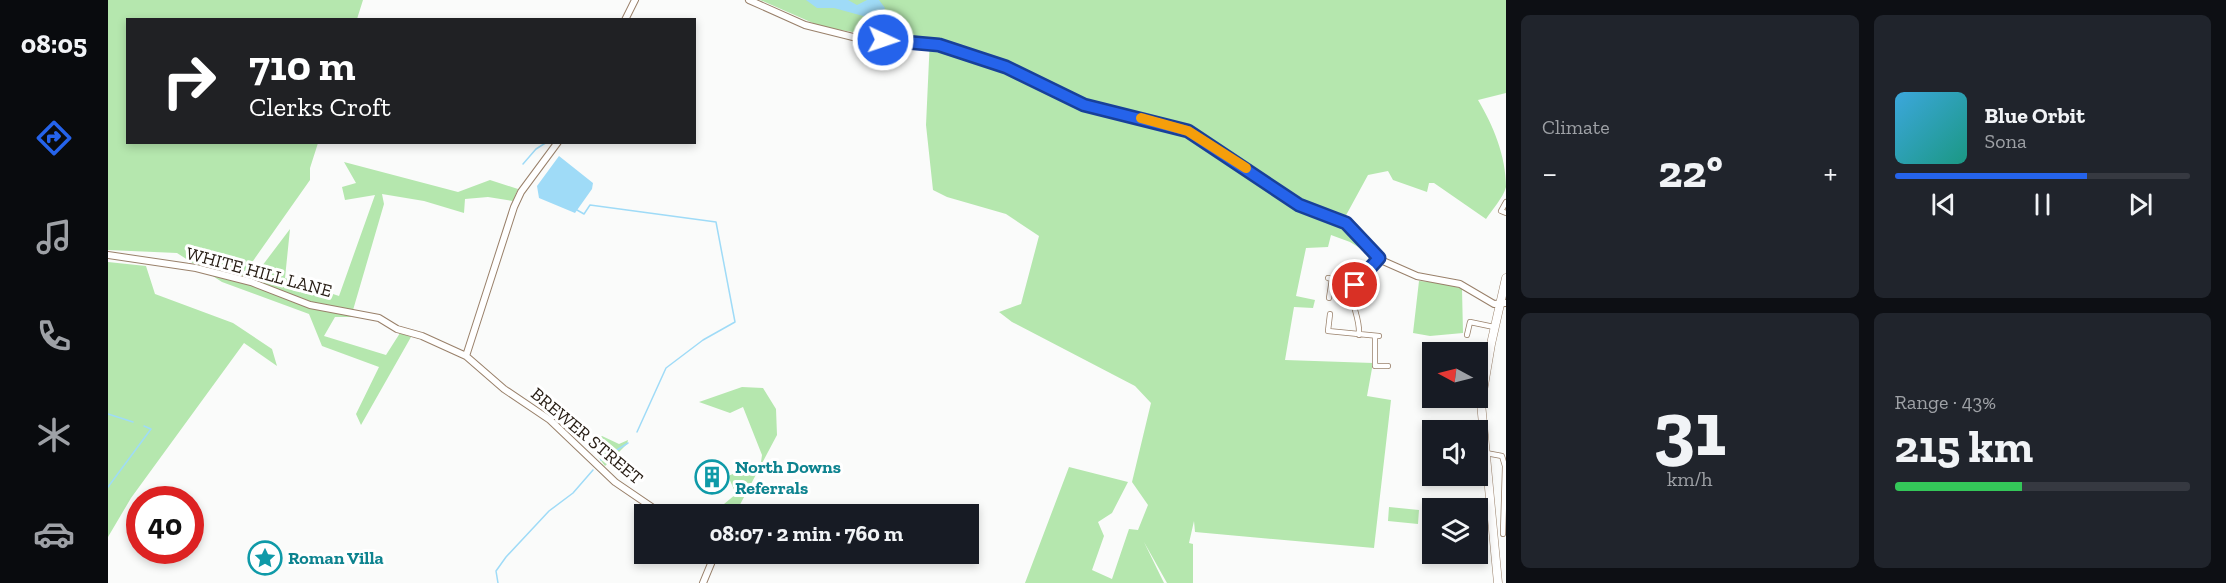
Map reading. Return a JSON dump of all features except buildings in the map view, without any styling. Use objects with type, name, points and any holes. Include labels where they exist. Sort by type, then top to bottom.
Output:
[{"type":"main road","points":[[1484,420],[1482,397],[1494,327],[1502,304],[1506,278]]},
{"type":"main road","points":[[1488,471],[1498,583]]},
{"type":"street","points":[[626,18],[635,0]]},
{"type":"street","points":[[749,0],[805,25],[861,39],[939,45],[1006,67],[1084,105],[1188,131],[1299,205],[1346,223],[1379,258],[1417,276],[1460,284],[1502,304]]},
{"type":"street","points":[[466,356],[514,207],[521,192],[557,144]]},
{"type":"street","points":[[1506,202],[1501,211],[1506,213]]},
{"type":"street","name":"WHITE HILL LANE","points":[[108,255],[196,268],[250,282],[310,305],[379,318],[397,329],[422,336],[466,356]]},
{"type":"street","points":[[1359,335],[1359,318],[1352,295],[1355,285],[1379,258]]},
{"type":"street","points":[[1329,298],[1330,278],[1355,285]]},
{"type":"street","points":[[1327,338],[1330,314]]},
{"type":"street","points":[[1467,335],[1470,322],[1494,327]]},
{"type":"street","points":[[1328,331],[1377,336],[1375,366],[1388,366]]},
{"type":"street","name":"BREWER STREET","points":[[466,356],[504,388],[550,420],[615,482],[647,504]]},
{"type":"street","points":[[1488,453],[1504,454],[1503,534]]},
{"type":"street","points":[[703,583],[711,564]]},
{"type":"green space","points":[[108,0],[363,0],[357,18],[126,18],[126,144],[318,144],[310,168],[310,180],[248,268],[259,270],[290,229],[285,278],[339,296],[375,195],[345,200],[342,187],[356,183],[344,162],[458,192],[490,180],[518,189],[513,201],[488,197],[465,199],[464,213],[424,201],[382,194],[384,204],[351,317],[335,317],[324,336],[386,355],[400,333],[411,337],[361,425],[356,414],[379,367],[322,346],[309,314],[222,282],[177,253],[108,250]]},
{"type":"green space","points":[[760,0],[1506,0],[1506,93],[1478,100],[1498,141],[1504,164],[1506,187],[1500,200],[1486,219],[1434,183],[1429,183],[1427,192],[1393,180],[1388,171],[1368,175],[1344,219],[1299,208],[1298,212],[1339,223],[1368,253],[1350,242],[1331,235],[1328,247],[1306,248],[1296,296],[1315,300],[1313,308],[1294,307],[1285,360],[1373,363],[1367,396],[1391,400],[1374,548],[1195,532],[1194,521],[1189,543],[1193,544],[1193,583],[1167,583],[1144,542],[1164,583],[1025,583],[1069,467],[1128,482],[1112,513],[1098,522],[1104,536],[1092,570],[1112,579],[1129,529],[1138,530],[1148,505],[1132,482],[1151,403],[1135,386],[1012,322],[999,312],[1021,304],[1039,236],[1006,214],[947,197],[933,190],[926,125],[930,38],[859,33],[822,27]]},
{"type":"green space","points":[[108,262],[146,266],[155,294],[233,323],[272,349],[277,366],[244,343],[140,486],[126,486],[126,506],[108,537]]},
{"type":"green space","points":[[1419,281],[1446,283],[1462,289],[1463,333],[1430,336],[1413,333]]},
{"type":"green space","points":[[742,387],[763,388],[776,409],[777,435],[740,504],[724,504],[736,494],[728,476],[761,462],[762,455],[743,407],[730,413],[699,402]]},
{"type":"green space","points":[[602,436],[619,444],[628,440],[627,444],[605,466],[588,443]]},
{"type":"green space","points":[[1389,507],[1419,510],[1418,524],[1388,521]]},
{"type":"water","points":[[806,0],[848,0],[857,5],[867,0],[879,0],[885,8],[881,16],[874,19],[834,8],[817,8]]},
{"type":"water","points":[[559,156],[593,183],[592,189],[575,213],[539,198],[537,186]]},
{"type":"waterway","points":[[523,164],[536,149],[544,144]]},
{"type":"waterway","points":[[577,210],[584,214],[590,205],[716,222],[735,322],[703,340],[666,368],[637,432]]},
{"type":"waterway","points":[[108,414],[133,422]]},
{"type":"waterway","points":[[108,487],[151,429],[144,426]]},
{"type":"waterway","points":[[601,460],[628,443]]},
{"type":"waterway","points":[[498,583],[496,571],[506,557],[549,511],[573,493],[593,470]]},
{"type":"slow traffic","points":[[1141,118],[1188,131],[1246,168]]},
{"type":"place","name":"North Downs Referrals","points":[[712,477]]},
{"type":"place","name":"Roman Villa","points":[[265,558]]},
{"type":"route","points":[[883,40],[939,45],[1006,67],[1084,105],[1188,131],[1223,152],[1299,205],[1349,225],[1379,258],[1355,285]]}]
